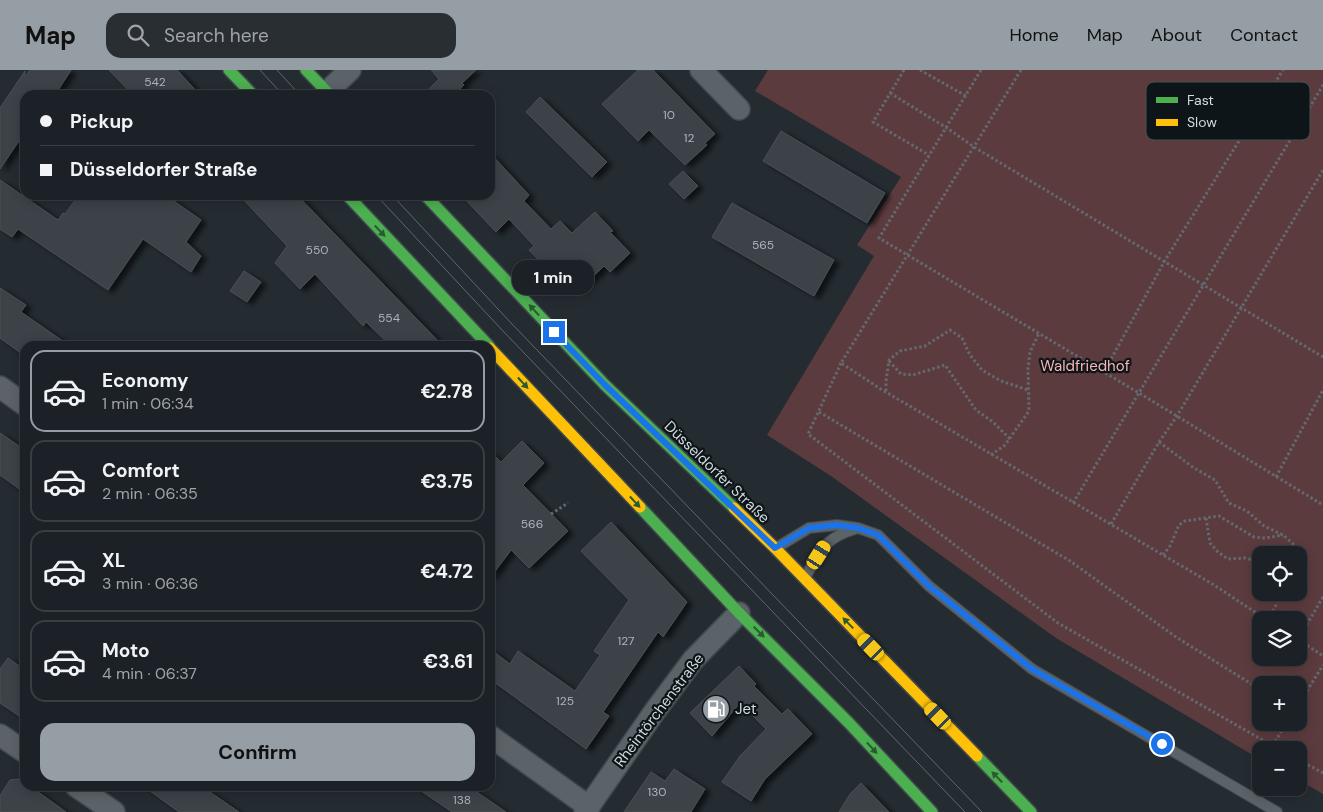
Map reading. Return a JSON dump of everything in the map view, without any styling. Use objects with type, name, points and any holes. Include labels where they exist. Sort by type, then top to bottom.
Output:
[{"type":"main road","points":[[229,70],[248,90]]},
{"type":"main road","points":[[306,70],[325,90]]},
{"type":"main road","points":[[352,200],[483,341]]},
{"type":"main road","name":"Düsseldorfer Straße","points":[[430,200],[605,385],[775,548],[1031,812]]},
{"type":"main road","points":[[495,353],[739,613],[849,723],[932,812]]},
{"type":"street","points":[[331,90],[350,70]]},
{"type":"street","points":[[701,70],[740,109]]},
{"type":"street","points":[[0,387],[20,401]]},
{"type":"street","name":"Rheintörchenstraße","points":[[587,809],[693,660],[739,613]]},
{"type":"street","points":[[1,737],[20,749]]},
{"type":"street","points":[[495,740],[587,809]]},
{"type":"street","points":[[83,791],[114,812]]},
{"type":"lane","points":[[775,548],[809,528],[837,525],[858,528],[878,535],[929,586],[1032,669],[1276,812]]},
{"type":"lane","points":[[804,578],[826,543],[841,534],[858,528]]},
{"type":"path","points":[[904,70],[873,122],[929,155]]},
{"type":"path","points":[[920,70],[966,96]]},
{"type":"path","points":[[981,70],[879,238],[1140,393],[1323,505]]},
{"type":"path","points":[[1021,70],[841,363],[808,434],[1058,623],[1264,741]]},
{"type":"path","points":[[1276,82],[1283,70]]},
{"type":"path","points":[[1310,107],[1323,85]]},
{"type":"path","points":[[890,93],[974,147],[1323,357]]},
{"type":"path","points":[[1104,372],[1164,262],[1240,140]]},
{"type":"path","points":[[1073,503],[1290,140]]},
{"type":"path","points":[[1111,524],[1323,170]]},
{"type":"path","points":[[886,392],[889,360],[900,351],[925,346],[950,330],[962,338],[970,356],[982,370],[1001,382],[1028,390]]},
{"type":"path","points":[[992,455],[1010,439],[1029,410],[1028,368],[1030,352],[1039,333]]},
{"type":"path","points":[[889,360],[902,374],[913,375],[945,365],[976,410],[994,422],[1010,439]]},
{"type":"path","points":[[841,363],[886,392],[1111,524],[1253,611]]},
{"type":"path","points":[[1276,477],[1323,390]]},
{"type":"path","points":[[819,412],[1070,561],[1176,637],[1252,684]]},
{"type":"path","points":[[1159,442],[1194,468],[1215,480],[1229,503],[1246,511],[1264,526],[1283,535],[1296,546]]},
{"type":"path","points":[[551,514],[568,503]]},
{"type":"path","points":[[1163,555],[1170,546],[1179,525],[1186,520],[1219,516],[1254,537],[1266,538],[1283,535]]},
{"type":"path","points":[[1206,518],[1210,543],[1218,552],[1228,559],[1245,558],[1252,560]]},
{"type":"path","points":[[1307,625],[1323,597]]},
{"type":"path","points":[[1307,645],[1323,656]]},
{"type":"path","points":[[1307,691],[1323,665]]},
{"type":"path","points":[[1307,764],[1323,773]]},
{"type":"green space","name":"Waldfriedhof","points":[[768,70],[1323,70],[1323,794],[1307,785],[1307,741],[1252,741],[1252,755],[1056,638],[831,476],[767,435],[874,256],[857,245],[901,177],[755,91]]},
{"type":"building","points":[[30,70],[71,70],[58,90],[20,90],[20,139],[0,169],[0,108],[25,71],[25,77]]},
{"type":"building","points":[[109,70],[177,70],[195,90],[128,90]]},
{"type":"building","points":[[431,70],[476,70],[462,83],[464,85],[459,90],[428,90],[439,79]]},
{"type":"building","points":[[638,70],[653,70],[715,134],[705,143],[707,145],[685,165],[649,130],[638,141],[602,104]]},
{"type":"building","points":[[540,97],[607,162],[592,177],[526,112]]},
{"type":"building","points":[[781,131],[885,193],[867,223],[763,161]]},
{"type":"building","points":[[495,158],[529,195],[524,201],[551,229],[560,221],[572,233],[595,212],[613,231],[610,232],[630,253],[610,272],[604,266],[579,290],[555,265],[549,271],[529,250],[534,246],[509,219],[496,232],[466,200],[495,200]]},
{"type":"building","points":[[683,171],[698,186],[684,199],[669,184]]},
{"type":"building","points":[[0,180],[20,194],[20,200],[29,200],[58,220],[75,200],[172,200],[201,220],[186,242],[201,256],[191,272],[143,239],[108,290],[18,229],[12,237],[0,229]]},
{"type":"building","points":[[244,200],[302,200],[438,341],[386,341],[366,322],[363,326],[315,274],[300,289],[275,263],[287,246]]},
{"type":"building","points":[[732,203],[834,260],[814,296],[712,237]]},
{"type":"building","points":[[244,271],[261,282],[247,302],[230,291]]},
{"type":"building","points":[[0,288],[26,305],[21,312],[63,341],[20,341],[20,352],[0,338]]},
{"type":"building","points":[[0,433],[20,447],[20,489],[0,475]]},
{"type":"building","points":[[522,441],[544,463],[523,485],[568,531],[529,568],[511,550],[495,571],[495,456],[501,462]]},
{"type":"building","points":[[611,522],[687,602],[663,637],[658,632],[603,712],[609,716],[586,749],[495,683],[495,653],[510,664],[518,651],[575,691],[600,655],[594,651],[629,600],[581,551]]},
{"type":"building","points":[[8,658],[20,666],[20,717],[0,703],[0,669]]},
{"type":"building","points":[[739,666],[756,684],[754,686],[782,714],[788,709],[812,734],[765,779],[751,801],[722,782],[740,756],[766,729],[740,703],[712,736],[690,713]]},
{"type":"building","points":[[674,769],[705,789],[691,812],[624,812],[651,772],[665,781]]},
{"type":"building","points":[[19,779],[20,791],[37,791],[66,812],[0,812],[0,796],[10,780]]},
{"type":"building","points":[[861,783],[889,812],[839,812],[850,794]]},
{"type":"building","points":[[150,791],[208,791],[239,812],[179,812]]},
{"type":"building","points":[[421,791],[475,791],[506,812],[452,812]]},
{"type":"tram line","points":[[260,70],[278,90]]},
{"type":"tram line","points":[[277,70],[295,90]]},
{"type":"tram line","points":[[381,200],[503,331],[965,812]]},
{"type":"tram line","points":[[397,200],[511,323],[982,812]]},
{"type":"traffic: fast","points":[[229,70],[248,90]]},
{"type":"traffic: fast","points":[[306,70],[325,90]]},
{"type":"traffic: fast","points":[[352,200],[484,341]]},
{"type":"traffic: fast","points":[[430,200],[605,385],[734,508]]},
{"type":"traffic: fast","points":[[640,507],[739,613],[849,723],[932,812]]},
{"type":"traffic: fast","points":[[977,756],[1031,812]]},
{"type":"traffic: slow","points":[[495,353],[640,507]]},
{"type":"traffic: slow","points":[[734,508],[977,756]]},
{"type":"place","name":"Jet","points":[[716,709]]},
{"type":"route","points":[[554,332],[605,385],[775,548],[809,528],[837,525],[858,528],[878,535],[929,586],[1032,669],[1162,744]]}]
